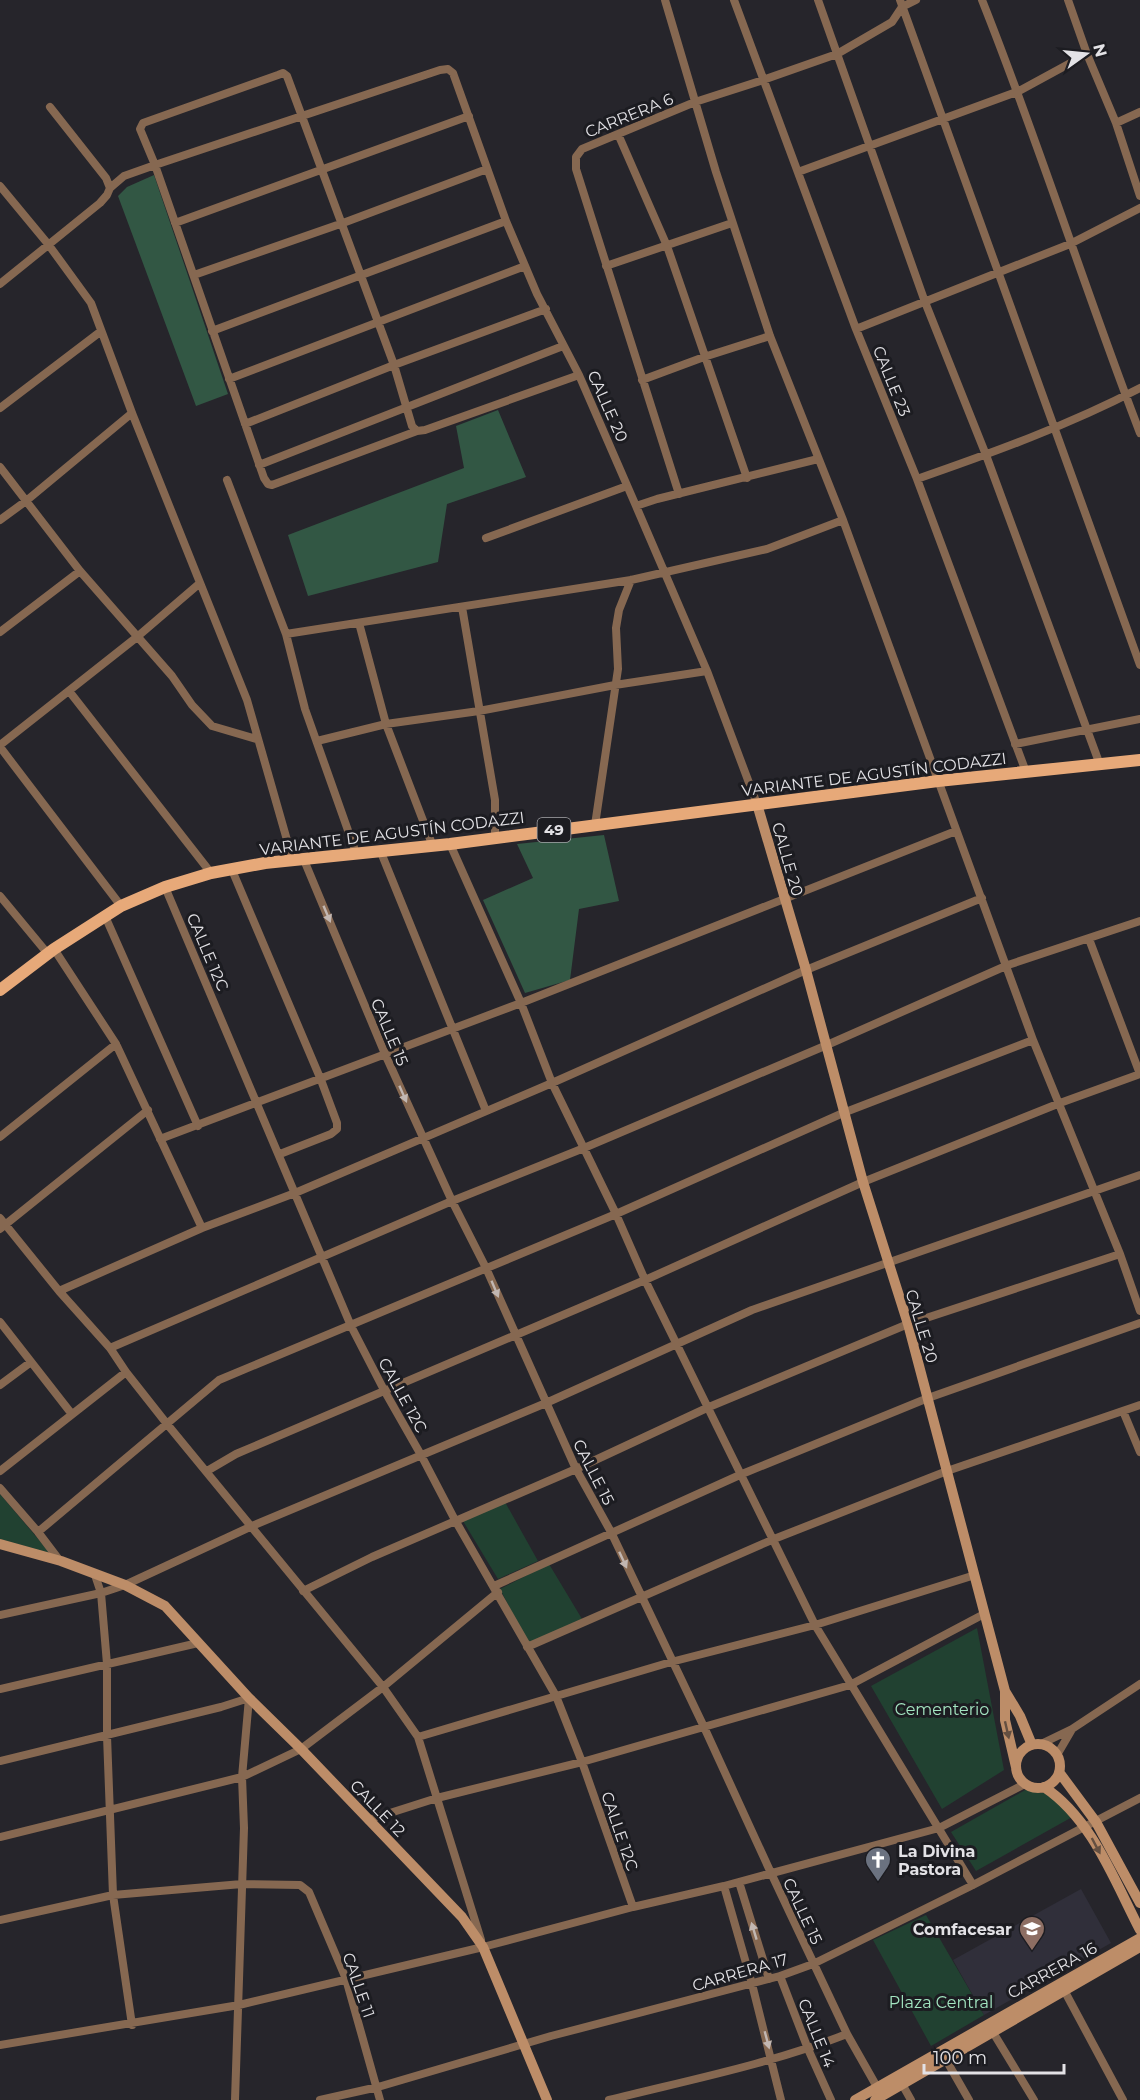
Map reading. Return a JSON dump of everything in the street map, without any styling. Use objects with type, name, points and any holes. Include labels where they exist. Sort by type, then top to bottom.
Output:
[{"type":"main road","name":"VARIANTE DE AGUSTÍN CODAZZI","points":[[0,990],[51,951],[121,906],[165,887],[211,873],[265,863],[432,844],[450,844],[938,781],[1140,760]]},
{"type":"street","points":[[665,0],[732,223],[770,336],[843,519],[956,831],[1008,966],[1033,1040],[1120,1254],[1140,1311]]},
{"type":"street","name":"CALLE 23","points":[[734,0],[856,329],[917,479],[1026,772]]},
{"type":"street","points":[[818,0],[925,302],[986,455],[1100,765]]},
{"type":"street","name":"CARRERA 6","points":[[679,494],[576,169],[576,157],[582,149],[695,102],[837,54],[892,22],[901,3],[916,0]]},
{"type":"street","points":[[982,0],[1019,92],[1070,244],[1140,434]]},
{"type":"street","points":[[1068,0],[1087,54],[1116,123],[1140,196]]},
{"type":"street","points":[[901,3],[1140,665]]},
{"type":"street","points":[[798,172],[1019,92],[1087,54]]},
{"type":"street","name":"CALLE 20","points":[[303,117],[440,70],[448,69],[453,73],[506,221],[525,266],[579,375],[636,506],[706,671],[757,804],[806,970],[862,1182],[908,1324],[928,1398],[1005,1691],[1005,1720],[1016,1767]]},
{"type":"street","points":[[417,431],[412,426],[408,406],[394,365],[287,76],[278,75],[142,123],[140,129],[194,275],[244,424],[268,484],[272,485],[417,431],[579,375]]},
{"type":"street","points":[[50,108],[106,178],[110,188]]},
{"type":"street","points":[[1116,123],[1140,112]]},
{"type":"street","points":[[175,223],[469,116]]},
{"type":"street","points":[[0,284],[100,203],[110,188],[124,176],[303,117]]},
{"type":"street","points":[[618,134],[667,246],[747,478]]},
{"type":"street","points":[[194,275],[343,224],[487,169]]},
{"type":"street","name":"CALLE 15","points":[[0,186],[48,244],[91,303],[100,332],[247,700],[256,739],[298,861],[576,1469],[610,1532],[704,1727],[813,1964],[878,2096]]},
{"type":"street","points":[[856,329],[1070,244],[1140,208]]},
{"type":"street","points":[[212,331],[506,221]]},
{"type":"street","points":[[606,266],[732,223]]},
{"type":"street","points":[[229,379],[525,266]]},
{"type":"street","points":[[244,424],[546,309]]},
{"type":"street","points":[[0,408],[100,332]]},
{"type":"street","points":[[642,380],[770,336]]},
{"type":"street","points":[[259,465],[563,346]]},
{"type":"street","points":[[917,479],[1054,428],[1140,388]]},
{"type":"street","points":[[0,520],[132,413]]},
{"type":"street","points":[[636,506],[818,459]]},
{"type":"street","points":[[0,467],[80,571],[172,676],[192,705],[212,726],[256,739]]},
{"type":"street","points":[[227,480],[286,634],[305,709],[357,853]]},
{"type":"street","points":[[486,538],[627,486]]},
{"type":"street","points":[[286,634],[632,580],[767,549],[843,519]]},
{"type":"street","points":[[0,632],[80,571]]},
{"type":"street","points":[[595,825],[615,685],[618,656],[616,628],[619,610],[632,580]]},
{"type":"street","points":[[121,906],[0,746],[137,637],[200,583]]},
{"type":"street","points":[[462,607],[495,800],[495,838]]},
{"type":"street","points":[[359,622],[386,724],[432,844]]},
{"type":"street","points":[[317,741],[386,724],[479,711],[615,685],[706,671]]},
{"type":"street","points":[[69,691],[211,873]]},
{"type":"street","points":[[1015,744],[1140,719]]},
{"type":"street","points":[[160,1139],[521,1003],[956,831]]},
{"type":"street","points":[[450,844],[521,1003],[552,1083],[616,1214],[645,1280],[815,1625],[973,1885]]},
{"type":"street","points":[[380,850],[486,1111]]},
{"type":"street","points":[[232,870],[321,1080],[337,1124],[337,1129],[331,1134],[280,1154]]},
{"type":"street","name":"CALLE 12C","points":[[165,887],[351,1326],[455,1520],[556,1696],[633,1907]]},
{"type":"street","points":[[0,896],[51,951],[116,1044],[202,1228]]},
{"type":"street","points":[[59,1291],[202,1228],[295,1193],[552,1083],[806,970],[982,898]]},
{"type":"street","points":[[105,916],[198,1125]]},
{"type":"street","points":[[110,1348],[452,1201],[827,1046],[1008,966],[1140,921]]},
{"type":"street","points":[[207,1471],[236,1454],[645,1280],[862,1182],[1060,1103],[1140,1074],[1089,939]]},
{"type":"street","points":[[38,1532],[219,1380],[616,1214],[843,1113],[1033,1040]]},
{"type":"street","points":[[0,1137],[116,1044]]},
{"type":"street","points":[[148,1110],[2,1224],[110,1348],[167,1424],[383,1687],[418,1737],[483,1947]]},
{"type":"street","points":[[0,1615],[125,1586],[252,1526],[546,1403],[752,1310],[1140,1175]]},
{"type":"street","points":[[303,1591],[372,1557],[576,1469],[709,1407],[908,1324],[1120,1254]]},
{"type":"street","points":[[0,1322],[71,1413]]},
{"type":"street","points":[[0,1837],[242,1777],[301,1749],[383,1687],[496,1589],[610,1532],[742,1474],[928,1398],[1140,1323]]},
{"type":"street","points":[[0,1385],[31,1362]]},
{"type":"street","points":[[0,1471],[126,1372]]},
{"type":"street","points":[[527,1647],[774,1539],[947,1471],[1140,1405]]},
{"type":"street","points":[[1123,1411],[1140,1452]]},
{"type":"street","points":[[0,1488],[61,1561]]},
{"type":"street","name":"CALLE 12","points":[[0,1544],[61,1561],[125,1586],[165,1606],[249,1698],[462,1917],[483,1947],[547,2100]]},
{"type":"street","points":[[95,1575],[100,1593],[107,1664],[107,1736],[113,1895],[132,2025]]},
{"type":"street","points":[[418,1737],[671,1662],[815,1625],[975,1575]]},
{"type":"street","points":[[368,1820],[437,1798],[582,1762],[850,1685],[984,1614]]},
{"type":"street","points":[[0,1689],[198,1643]]},
{"type":"street","points":[[1036,1744],[1050,1748],[1057,1755],[1060,1763],[1059,1772],[1054,1781],[1044,1787],[1034,1788],[1025,1784],[1019,1777],[1016,1767],[1017,1757],[1023,1749],[1072,1730],[1140,1683]]},
{"type":"street","name":"CALLE 20","points":[[1005,1691],[1036,1744]]},
{"type":"street","points":[[0,1761],[107,1736],[249,1698],[242,1777],[244,1828],[235,2100]]},
{"type":"street","points":[[1057,1755],[1072,1730]]},
{"type":"street","points":[[1059,1772],[1140,1903]]},
{"type":"street","points":[[0,2045],[132,2025],[238,2005],[483,1947],[633,1907],[724,1886],[939,1828],[1025,1784]]},
{"type":"street","points":[[1044,1787],[1091,1824],[1140,1930]]},
{"type":"street","name":"CARRERA 17","points":[[320,2100],[378,2087],[752,1984],[813,1964],[973,1885],[1140,1798]]},
{"type":"street","points":[[739,1882],[769,1979]]},
{"type":"street","points":[[0,1920],[113,1895],[242,1884]]},
{"type":"street","name":"CALLE 11","points":[[242,1884],[300,1885],[309,1892],[346,1979],[380,2100]]},
{"type":"street","points":[[724,1886],[752,1984],[781,2100]]},
{"type":"street","name":"CARRERA 16","points":[[878,2096],[1140,1938]]},
{"type":"street","name":"CARRERA 16","points":[[855,2100],[878,2096],[902,2084],[990,2028],[1140,1947]]},
{"type":"street","name":"CALLE 14","points":[[780,1976],[808,2049],[831,2100]]},
{"type":"street","points":[[1064,1990],[1123,2100]]},
{"type":"street","points":[[990,2028],[1034,2100]]},
{"type":"street","points":[[609,2100],[771,2060],[847,2034]]},
{"type":"street","points":[[945,2058],[969,2100]]},
{"type":"street","points":[[902,2084],[911,2100]]},
{"type":"shaded area","name":"Comfacesar","points":[[1081,1889],[1111,1943],[984,2015],[953,1960]]},
{"type":"green space","points":[[154,175],[228,394],[196,406],[118,196],[127,187]]},
{"type":"green space","points":[[498,410],[526,477],[447,504],[438,562],[308,596],[288,535],[464,468],[456,426]]},
{"type":"green space","points":[[604,835],[619,901],[579,909],[570,980],[525,993],[483,900],[533,878],[517,844]]},
{"type":"green space","points":[[0,1494],[50,1553],[0,1539]]},
{"type":"green space","points":[[505,1502],[538,1561],[498,1579],[463,1521]]},
{"type":"green space","points":[[549,1564],[582,1619],[528,1643],[500,1589]]},
{"type":"green space","name":"Cementerio","points":[[977,1628],[1004,1770],[942,1809],[871,1686]]},
{"type":"green space","points":[[1027,1789],[1045,1793],[1074,1816],[976,1871],[951,1832]]},
{"type":"green space","name":"Plaza Central","points":[[926,1915],[984,2015],[931,2046],[873,1940]]},
{"type":"place","name":"La Divina Pastora","points":[[878,1883]]},
{"type":"place","name":"Comfacesar","points":[[1032,1952]]}]
